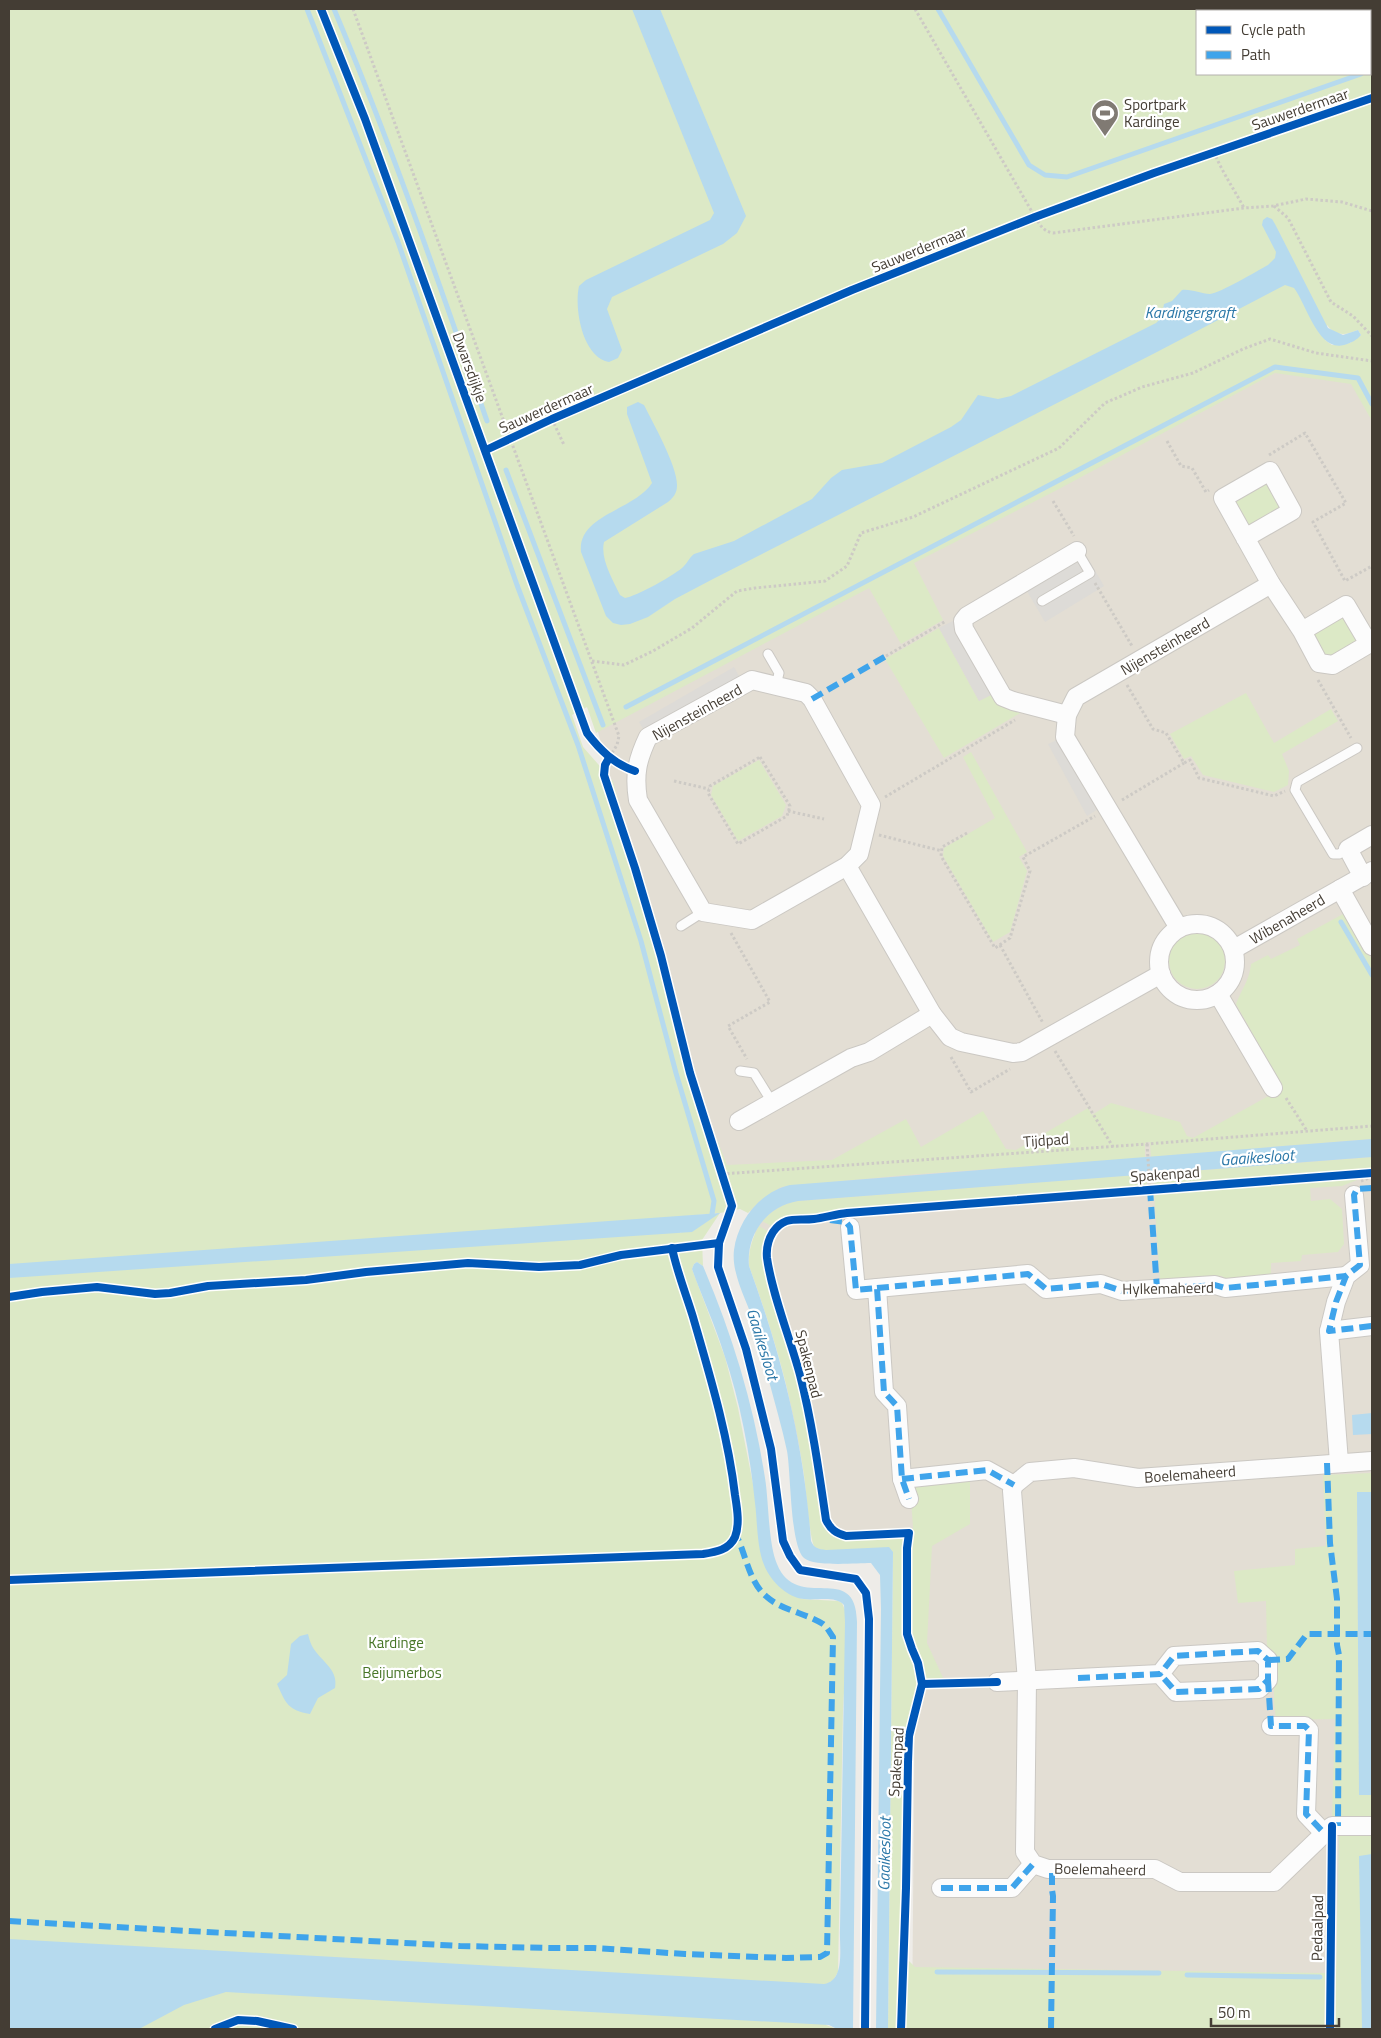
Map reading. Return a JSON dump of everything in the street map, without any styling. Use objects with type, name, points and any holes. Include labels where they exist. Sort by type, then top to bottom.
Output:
[{"type":"street","points":[[1245,538],[1271,584],[1302,631],[1319,664],[1333,665],[1367,644],[1346,605],[1302,631]]},
{"type":"street","points":[[1077,551],[967,616],[963,621],[964,629],[1003,697],[1067,715],[1065,737],[1179,928]]},
{"type":"street","name":"Nijensteinheerd","points":[[1067,715],[1076,697],[1271,584]]},
{"type":"street","name":"Nijensteinheerd","points":[[712,913],[638,800],[635,771],[648,737],[752,680],[806,693],[812,699],[872,805]]},
{"type":"street","points":[[712,913],[752,920],[846,866],[859,854],[872,805]]},
{"type":"street","points":[[1348,849],[1372,835]]},
{"type":"street","name":"Wibenaheerd","points":[[1234,949],[1368,874],[1348,849]]},
{"type":"street","points":[[846,866],[932,1014],[950,1037],[961,1042],[1012,1053],[1022,1052],[1161,974]]},
{"type":"street","name":"Wibenaheerd","points":[[1340,889],[1372,946]]},
{"type":"street","points":[[1197,923],[1215,928],[1230,940],[1234,949],[1236,966],[1234,974],[1224,989],[1218,994],[1202,1000],[1185,998],[1170,989],[1161,974],[1159,957],[1162,948],[1166,940],[1179,928],[1197,923]]},
{"type":"street","points":[[1218,994],[1272,1088]]},
{"type":"street","points":[[740,1121],[851,1058],[869,1052],[932,1014]]},
{"type":"street","points":[[1339,1462],[1329,1331],[1336,1302],[1346,1276],[1360,1264],[1354,1195]]},
{"type":"street","name":"Hylkemaheerd","points":[[850,1227],[856,1290],[1028,1274],[1046,1289],[1101,1284],[1122,1291],[1215,1285],[1226,1288],[1346,1276]]},
{"type":"street","points":[[877,1288],[884,1392],[897,1406],[902,1479],[908,1500]]},
{"type":"street","points":[[1329,1331],[1372,1326]]},
{"type":"street","name":"Boelemaheerd","points":[[1372,1460],[1138,1478],[1074,1468],[1030,1472],[1014,1485],[1012,1491],[1028,1680],[1025,1852],[1033,1864],[1048,1868],[1155,1869],[1180,1882],[1274,1882],[1332,1826],[1372,1826]]},
{"type":"street","points":[[902,1479],[987,1470],[1014,1485]]},
{"type":"street","points":[[997,1682],[1160,1674],[1174,1656],[1258,1651],[1268,1660],[1268,1680],[1259,1689],[1176,1692],[1160,1674]]},
{"type":"street","points":[[1271,1726],[1305,1726],[1309,1730],[1306,1814],[1324,1833]]},
{"type":"street","name":"Boelemaheerd","points":[[940,1888],[1012,1888],[1033,1864]]},
{"type":"lane","points":[[1042,601],[1090,574],[1077,551]]},
{"type":"lane","points":[[768,654],[778,674],[776,686]]},
{"type":"lane","points":[[1348,849],[1339,854],[1333,854],[1296,788],[1297,782],[1357,748]]},
{"type":"lane","points":[[681,926],[712,913]]},
{"type":"lane","points":[[740,1070],[754,1072],[772,1102]]},
{"type":"path","points":[[353,9],[619,736],[617,745],[606,759],[635,771]]},
{"type":"path","points":[[914,9],[1042,229],[1053,233],[1244,208],[1273,206],[1306,199],[1342,202],[1372,211]]},
{"type":"path","points":[[1206,155],[1223,149]]},
{"type":"path","points":[[1214,152],[1220,167],[1244,208]]},
{"type":"path","points":[[1273,206],[1288,218],[1331,302],[1353,316],[1372,336]]},
{"type":"path","points":[[1026,221],[1044,214]]},
{"type":"path","points":[[592,661],[624,665],[653,652],[692,628],[737,592],[755,588],[826,581],[847,566],[861,532],[913,517],[1059,448],[1105,404],[1142,387],[1192,373],[1270,339],[1316,353],[1372,361]]},
{"type":"path","points":[[552,419],[564,445]]},
{"type":"path","points":[[1168,441],[1181,466],[1192,468],[1206,492],[1216,487]]},
{"type":"path","points":[[1053,500],[1076,540],[1077,551]]},
{"type":"path","points":[[1090,574],[1140,660]]},
{"type":"path","points":[[886,656],[956,615],[963,621]]},
{"type":"path","points":[[1319,664],[1312,668],[1357,748]]},
{"type":"path","points":[[1120,672],[1153,729],[1166,733],[1184,763]]},
{"type":"path","points":[[872,805],[1036,707]]},
{"type":"path","points":[[760,757],[790,806],[787,816],[738,844],[708,793],[709,790],[710,786],[760,757]]},
{"type":"path","points":[[967,833],[942,847],[940,856],[995,948],[1010,938],[1030,871],[1023,857],[1184,763],[1190,760],[1199,778],[1274,796],[1296,788]]},
{"type":"path","points":[[674,781],[709,790]]},
{"type":"path","points":[[788,811],[824,820]]},
{"type":"path","points":[[864,831],[942,851]]},
{"type":"path","points":[[712,913],[770,1002],[728,1026],[754,1072]]},
{"type":"path","points":[[1000,945],[1049,1037],[1113,1147]]},
{"type":"path","points":[[950,1037],[944,1044],[971,1092],[1023,1062],[1022,1052]]},
{"type":"path","points":[[1272,1088],[1282,1091],[1307,1131]]},
{"type":"path","points":[[1147,1144],[1150,1189]]},
{"type":"path","points":[[719,1166],[723,1178]]},
{"type":"path","points":[[1353,1174],[1372,1172]]},
{"type":"shaded area","points":[[1273,354],[1372,377],[1372,2029],[912,2029],[916,1543],[819,1542],[748,1200],[724,1194],[595,721]]},
{"type":"shaded area","points":[[1083,550],[1104,586],[1045,622],[1024,586]]},
{"type":"shaded area","points":[[953,621],[993,694],[979,701],[939,628]]},
{"type":"shaded area","points":[[734,667],[744,685],[648,737],[639,722]]},
{"type":"shaded area","points":[[1061,738],[1098,809],[1087,816],[1048,744]]},
{"type":"green space","name":"Kardinge","points":[[9,9],[1372,9],[1372,421],[1351,384],[1275,373],[1057,490],[914,563],[943,620],[901,644],[869,588],[596,733],[587,707],[572,715],[583,747],[613,781],[713,1139],[718,1142],[727,1165],[832,1160],[906,1119],[921,1147],[983,1111],[1006,1149],[1016,1150],[1088,1108],[1092,1115],[1111,1103],[1180,1122],[1187,1136],[1193,1138],[1283,1088],[1236,1004],[1247,980],[1251,964],[1268,955],[1271,959],[1300,945],[1297,939],[1345,913],[1372,960],[1372,1139],[1151,1157],[1150,1142],[1145,1143],[1145,1158],[905,1175],[781,1187],[761,1200],[748,1213],[740,1209],[720,1213],[702,1240],[703,1266],[697,1262],[692,1269],[725,1357],[738,1408],[754,1489],[783,1589],[802,1599],[838,1601],[842,1603],[845,1610],[846,1656],[843,1710],[838,1972],[828,1984],[826,2025],[837,2029],[9,2029]],"holes":[[[1327,325],[1334,332],[1345,334],[1358,330],[1361,335],[1350,343],[1332,345],[1325,340]],[[719,1213],[680,1233],[675,1217]]]},
{"type":"green space","points":[[1266,479],[1284,509],[1247,532],[1233,502]]},
{"type":"green space","points":[[1344,612],[1361,642],[1334,659],[1326,658],[1309,633]]},
{"type":"green space","points":[[939,628],[979,701],[993,694],[1022,712],[944,758],[885,659]]},
{"type":"green space","points":[[1246,693],[1274,743],[1331,709],[1338,721],[1282,754],[1289,771],[1288,785],[1274,792],[1203,775],[1191,756],[1184,759],[1170,734]]},
{"type":"green space","points":[[971,752],[1027,852],[1019,857],[1027,871],[1010,932],[993,942],[943,856],[944,848],[995,818],[963,757]]},
{"type":"green space","points":[[759,760],[786,805],[782,816],[738,841],[711,795],[713,786]]},
{"type":"green space","points":[[1191,933],[1203,933],[1213,937],[1221,945],[1225,961],[1221,977],[1213,985],[1203,989],[1191,989],[1181,985],[1173,977],[1169,967],[1169,955],[1173,945],[1181,937]]},
{"type":"green space","points":[[1372,1157],[1372,1171],[1158,1187],[1154,1183],[1153,1174]]},
{"type":"green space","points":[[1146,1174],[1147,1183],[1144,1188],[866,1210],[825,1214],[816,1217],[793,1217],[775,1228],[762,1221],[778,1208],[798,1201]]},
{"type":"green space","points":[[1372,1174],[1342,1186],[1310,1188],[1311,1201],[1330,1199],[1342,1209],[1344,1244],[1338,1252],[1302,1255],[1301,1261],[1271,1263],[1271,1276],[1226,1280],[1222,1276],[1160,1282],[1154,1192]]},
{"type":"green space","points":[[759,1226],[771,1233],[765,1245],[764,1254],[798,1376],[816,1459],[825,1525],[838,1536],[850,1538],[905,1534],[906,1634],[918,1667],[920,1685],[909,1728],[906,1749],[899,2029],[888,2029],[893,1552],[822,1550],[815,1548],[809,1523],[799,1443],[788,1391],[774,1341],[749,1266],[751,1245]]},
{"type":"green space","points":[[1372,1473],[1372,1492],[1357,1492],[1359,1795],[1372,1795],[1372,1820],[1332,1820],[1335,1719],[1276,1720],[1274,1654],[1267,1647],[1266,1601],[1238,1603],[1234,1571],[1295,1565],[1295,1549],[1326,1546],[1323,1475]]},
{"type":"green space","points":[[970,1481],[970,1524],[932,1546],[927,1643],[945,1682],[927,1682],[923,1679],[921,1665],[910,1636],[909,1550],[913,1527],[910,1486]]},
{"type":"green space","points":[[1372,1834],[1372,2029],[904,2029],[907,1959],[915,1967],[1336,1974],[1339,1835]]},
{"type":"water","points":[[632,9],[660,9],[746,216],[737,233],[723,244],[612,297],[607,309],[622,350],[618,358],[609,362],[600,358],[586,342],[579,318],[579,286],[586,280],[710,220],[714,213]]},
{"type":"water","name":"Kardingergraft","points":[[1267,217],[1272,219],[1275,224],[1328,328],[1343,335],[1358,330],[1361,335],[1356,340],[1344,345],[1335,345],[1327,341],[1314,326],[1294,288],[1285,285],[713,579],[675,599],[648,617],[630,624],[621,625],[613,623],[606,616],[581,552],[582,540],[588,529],[597,521],[633,500],[652,483],[627,414],[627,407],[638,402],[644,405],[674,468],[677,486],[672,499],[604,542],[603,549],[608,569],[620,595],[625,598],[646,590],[673,574],[684,566],[694,554],[734,541],[812,499],[831,478],[842,470],[882,463],[951,427],[961,420],[978,395],[998,399],[1011,396],[1156,323],[1161,318],[1164,304],[1172,301],[1182,290],[1207,294],[1215,293],[1268,265],[1275,258],[1276,252],[1262,225],[1263,220]]},
{"type":"water","name":"Gaaikesloot","points":[[1372,1139],[1372,1157],[798,1201],[787,1204],[768,1215],[755,1233],[749,1254],[749,1266],[772,1334],[790,1401],[803,1469],[811,1541],[817,1548],[826,1550],[889,1547],[893,1552],[888,2029],[876,2029],[880,1575],[871,1563],[817,1563],[804,1558],[799,1551],[794,1524],[785,1442],[759,1339],[735,1269],[734,1250],[740,1228],[752,1209],[760,1201],[769,1194],[790,1185]]},
{"type":"water","points":[[720,1213],[692,1232],[9,1278],[9,1264]]},
{"type":"water","points":[[697,1262],[703,1266],[714,1292],[741,1370],[755,1424],[766,1488],[772,1545],[777,1564],[786,1578],[798,1585],[811,1588],[837,1589],[847,1593],[854,1603],[857,1622],[853,2029],[837,2029],[829,2025],[226,1992],[184,2005],[139,2029],[9,2029],[9,1939],[824,1984],[836,1976],[840,1961],[844,1605],[831,1599],[794,1597],[776,1584],[765,1568],[758,1541],[753,1484],[740,1409],[730,1372],[692,1269]]},
{"type":"water","points":[[1372,1413],[1372,1434],[1353,1435],[1352,1415]]},
{"type":"water","points":[[1357,1492],[1372,1492],[1372,1795],[1359,1795]]},
{"type":"water","points":[[308,1634],[315,1651],[332,1670],[335,1681],[335,1688],[318,1698],[310,1714],[292,1708],[283,1697],[277,1684],[287,1675],[291,1644],[300,1636]]},
{"type":"water","points":[[1372,1854],[1372,2029],[1362,2029],[1359,1856]]},
{"type":"waterway","points":[[307,9],[398,242],[517,585],[578,745],[641,941],[676,1073],[714,1201],[712,1214]]},
{"type":"waterway","points":[[334,9],[395,162],[487,421]]},
{"type":"waterway","points":[[938,9],[1029,165],[1045,175],[1067,177],[1358,75]]},
{"type":"waterway","points":[[626,707],[1275,367],[1358,378],[1372,404]]},
{"type":"waterway","points":[[506,470],[603,725]]},
{"type":"waterway","points":[[1341,922],[1372,975]]},
{"type":"waterway","points":[[937,1972],[1159,1973]]},
{"type":"waterway","points":[[1187,1975],[1320,1977]]},
{"type":"marked path","points":[[812,699],[886,656]]},
{"type":"marked path","points":[[1372,1188],[1357,1189],[1354,1195],[1360,1265],[1346,1276],[1336,1302],[1329,1331],[1372,1326]]},
{"type":"marked path","points":[[1150,1189],[1157,1289]]},
{"type":"marked path","points":[[830,1220],[846,1222],[850,1227],[856,1290],[877,1288],[884,1392],[897,1406],[902,1479],[909,1499]]},
{"type":"marked path","points":[[877,1288],[1028,1274],[1046,1289],[1101,1284],[1122,1291],[1215,1285],[1225,1288],[1346,1276]]},
{"type":"marked path","points":[[1327,1463],[1330,1543],[1337,1599],[1337,1645],[1339,1655],[1338,1826]]},
{"type":"marked path","points":[[902,1479],[987,1470],[1014,1485]]},
{"type":"marked path","points":[[9,1921],[460,1946],[594,1948],[685,1954],[786,1958],[820,1957],[827,1953],[833,1637],[823,1624],[780,1606],[761,1591],[752,1576],[736,1535]]},
{"type":"marked path","points":[[1268,1660],[1288,1659],[1307,1634],[1372,1634]]},
{"type":"marked path","points":[[1078,1678],[1160,1674],[1174,1656],[1258,1651],[1268,1660],[1268,1680],[1259,1689],[1176,1692],[1160,1674]]},
{"type":"marked path","points":[[1268,1680],[1271,1726],[1305,1726],[1309,1730],[1306,1814],[1324,1833]]},
{"type":"marked path","points":[[941,1888],[1012,1888],[1033,1864]]},
{"type":"marked path","points":[[1051,2029],[1052,1868]]},
{"type":"cycle path","name":"Dwarsdijkje","points":[[321,9],[365,119],[587,733],[608,756],[635,771]]},
{"type":"cycle path","name":"Sauwerdermaar","points":[[486,450],[552,419],[852,290],[1035,217],[1154,173],[1372,98]]},
{"type":"cycle path","points":[[609,758],[605,765],[604,775],[635,868],[661,956],[690,1073],[732,1206],[719,1243],[718,1267],[746,1349],[771,1449],[783,1541],[790,1556],[800,1570],[856,1579],[866,1593],[869,1619],[865,2029]]},
{"type":"cycle path","name":"Spakenpad","points":[[901,2029],[909,1736],[922,1684],[918,1663],[907,1634],[907,1548],[909,1533],[846,1536],[834,1531],[826,1520],[815,1447],[804,1393],[769,1272],[767,1251],[771,1235],[782,1223],[787,1221],[847,1213],[1372,1173]]},
{"type":"cycle path","points":[[9,1297],[97,1287],[155,1294],[170,1293],[208,1286],[306,1280],[366,1272],[468,1263],[539,1267],[580,1265],[621,1255],[719,1243]]},
{"type":"cycle path","points":[[9,1580],[703,1554],[726,1548],[735,1537],[738,1521],[732,1473],[712,1383],[672,1248]]},
{"type":"cycle path","points":[[922,1684],[997,1682]]},
{"type":"cycle path","name":"Pedaalpad","points":[[1330,2029],[1332,1826]]},
{"type":"cycle path","points":[[215,2029],[238,2020],[257,2021],[293,2029]]},
{"type":"place","name":"Sportpark Kardinge","points":[[1105,137]]},
{"type":"park label","name":"Beijumerbos","points":[[402,1672]]}]
